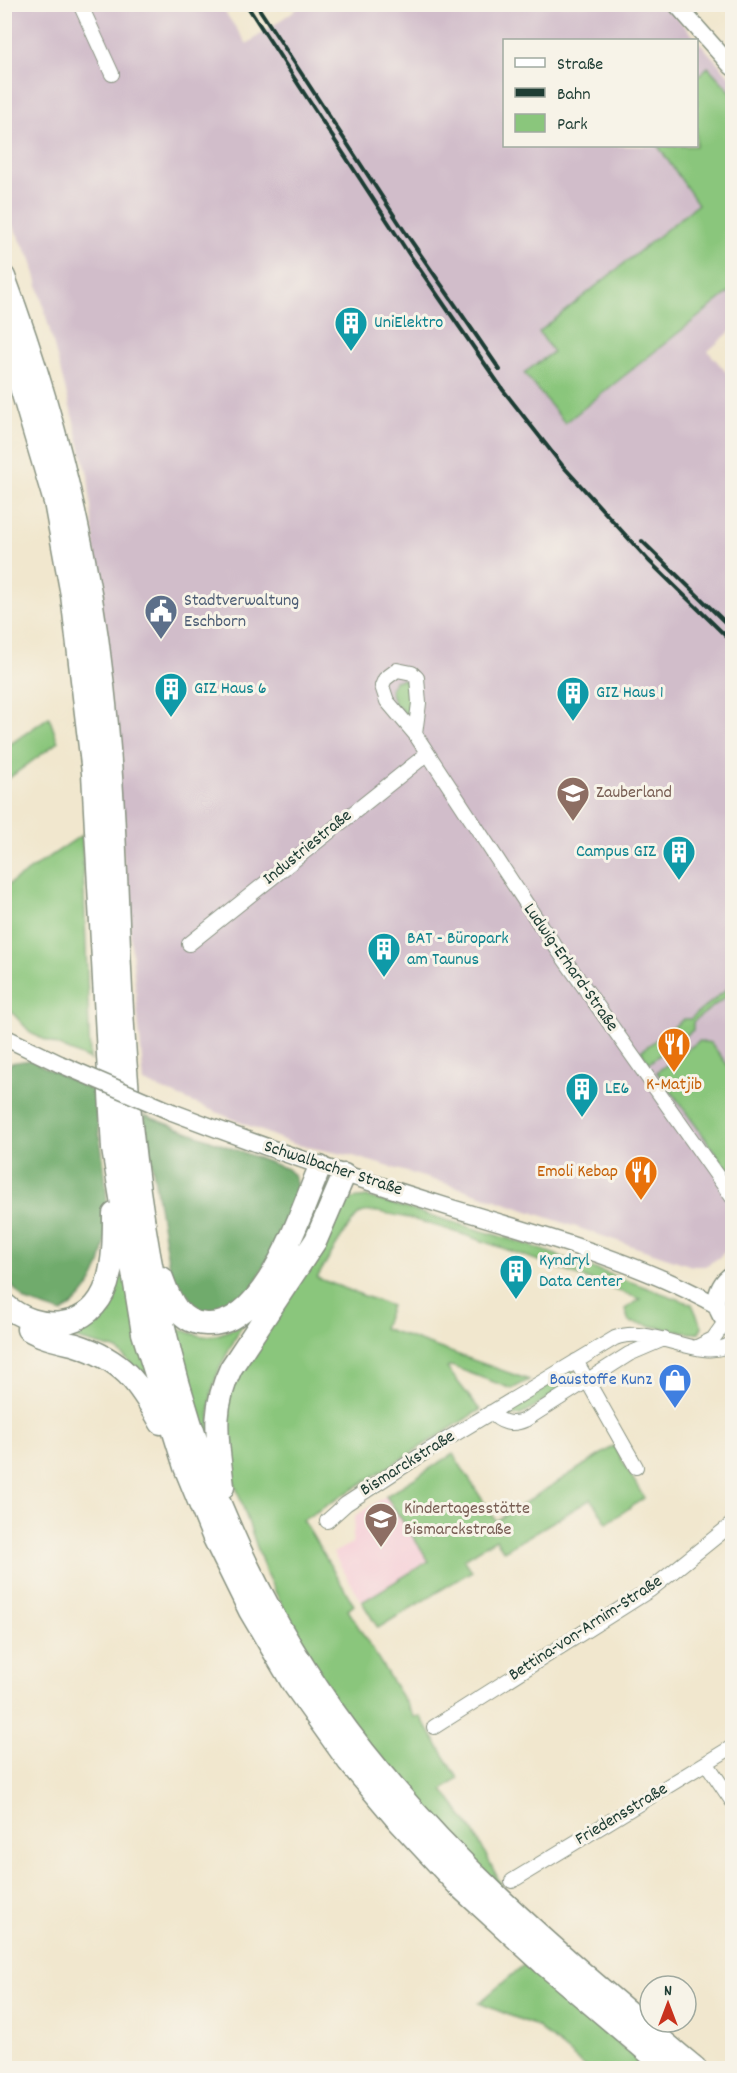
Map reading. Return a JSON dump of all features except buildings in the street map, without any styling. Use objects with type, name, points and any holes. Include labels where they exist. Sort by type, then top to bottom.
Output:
[{"type":"highway","points":[[4,277],[53,421],[90,592],[112,771],[123,1029],[145,1228],[156,1295],[174,1373],[190,1425],[226,1518],[288,1641],[331,1707],[385,1778],[439,1839],[513,1911],[695,2068]]},
{"type":"highway","points":[[4,330],[55,502],[77,627],[93,773],[113,1149],[114,1218],[111,1266],[106,1285],[99,1299],[88,1311],[61,1324],[33,1322],[4,1304]]},
{"type":"highway","points":[[113,1149],[143,1333],[185,1467],[214,1539],[250,1611],[292,1682],[349,1762],[395,1817],[459,1886],[543,1963],[667,2068]]},
{"type":"highway","points":[[145,1228],[170,1300],[178,1312],[199,1324],[226,1322],[248,1307],[275,1269],[320,1167]]},
{"type":"highway","points":[[226,1518],[216,1428],[216,1413],[224,1382],[316,1240],[344,1175]]},
{"type":"highway","points":[[4,1309],[20,1324],[33,1332],[95,1352],[119,1365],[140,1386],[185,1467]]},
{"type":"street","points":[[80,4],[112,74]]},
{"type":"street","points":[[676,4],[732,67]]},
{"type":"street","name":"Ludwig-Erhard-Straße","points":[[415,734],[541,926],[732,1197]]},
{"type":"street","name":"Industriestraße","points":[[189,944],[427,754]]},
{"type":"street","name":"Schwalbacher Straße","points":[[4,1037],[60,1064],[172,1112],[320,1167],[521,1229],[669,1281],[716,1305],[718,1292],[728,1277]]},
{"type":"street","name":"Schwalbacher Straße","points":[[669,1281],[701,1284],[728,1277]]},
{"type":"street","points":[[697,1347],[713,1340],[729,1324],[716,1305]]},
{"type":"street","name":"Bismarckstraße","points":[[327,1521],[346,1504],[491,1412],[623,1335],[637,1334],[697,1347],[719,1349],[732,1343]]},
{"type":"street","points":[[491,1412],[501,1421],[520,1422],[629,1354],[663,1339]]},
{"type":"street","points":[[576,1361],[636,1467]]},
{"type":"street","name":"Bettina-von-Arnim-Straße","points":[[434,1727],[650,1590],[732,1524]]},
{"type":"street","name":"Friedensstraße","points":[[512,1881],[732,1747]]},
{"type":"street","points":[[706,1764],[732,1801]]},
{"type":"shaded area","points":[[4,5],[220,5],[247,44],[302,5],[666,5],[696,39],[503,39],[503,147],[698,147],[698,41],[732,79],[732,330],[708,351],[732,379],[732,1246],[729,1246],[720,1257],[705,1266],[692,1266],[457,1187],[353,1156],[293,1144],[144,1082],[88,475],[31,259],[5,212]]},
{"type":"shaded area","name":"Kindertagesstätte Bismarckstraße","points":[[386,1496],[429,1562],[362,1602],[333,1553],[352,1543],[355,1516]]},
{"type":"green space","points":[[708,67],[732,93],[732,290],[565,423],[524,373],[553,352],[539,332],[698,204],[659,147],[698,147],[698,76]]},
{"type":"green space","points":[[403,679],[413,688],[412,720],[394,703],[390,689],[395,681]]},
{"type":"green space","points":[[49,717],[58,742],[5,781],[5,748]]},
{"type":"green space","points":[[82,835],[90,1060],[32,1034],[4,1004],[5,887]]},
{"type":"green space","points":[[732,985],[732,992],[693,1022],[693,1030],[649,1063],[641,1051],[684,1019],[690,1019]]},
{"type":"green space","points":[[699,1041],[711,1043],[732,1071],[732,1169],[726,1167],[657,1072]]},
{"type":"green space","points":[[30,1060],[93,1091],[102,1148],[107,1211],[105,1242],[98,1270],[84,1294],[62,1313],[26,1301],[5,1279],[4,1074],[11,1063]]},
{"type":"green space","points":[[144,1115],[287,1169],[294,1176],[299,1191],[291,1215],[249,1295],[227,1315],[200,1317],[175,1303]]},
{"type":"green space","points":[[368,1197],[526,1244],[692,1304],[702,1327],[699,1333],[690,1333],[629,1322],[625,1309],[640,1299],[451,1231],[379,1212],[361,1213],[357,1216],[338,1242],[317,1278],[391,1306],[383,1328],[529,1380],[512,1389],[451,1366],[447,1368],[480,1410],[303,1520],[354,1605],[348,1610],[414,1717],[420,1716],[458,1778],[443,1790],[474,1832],[504,1890],[491,1886],[349,1724],[302,1646],[266,1573],[227,1461],[228,1394],[340,1208],[351,1199]]},
{"type":"green space","points":[[119,1228],[163,1420],[138,1372],[118,1350],[50,1332],[73,1329],[90,1322],[102,1313],[110,1300],[114,1285]]},
{"type":"green space","points":[[244,1322],[224,1359],[213,1387],[210,1416],[214,1459],[190,1406],[172,1324],[200,1336],[208,1336],[225,1332]]},
{"type":"green space","points":[[573,1371],[576,1376],[574,1382],[521,1415],[507,1416],[504,1412]]},
{"type":"green space","points":[[614,1446],[644,1498],[607,1523],[591,1499],[504,1551],[496,1539],[464,1559],[472,1571],[378,1628],[362,1602],[429,1561],[386,1496],[453,1454],[496,1521]]},
{"type":"green space","points":[[526,1963],[646,2068],[587,2068],[536,2026],[479,2003]]},
{"type":"railway","points":[[246,4],[407,251],[503,390],[562,465],[649,561],[732,642]]},
{"type":"railway","points":[[256,4],[405,232],[500,370]]},
{"type":"railway","points":[[642,541],[732,629]]},
{"type":"place","name":"UniElektro","points":[[351,352]]},
{"type":"place","name":"Stadtverwaltung Eschborn","points":[[161,640]]},
{"type":"place","name":"GIZ Haus 6","points":[[171,718]]},
{"type":"place","name":"GIZ Haus 1","points":[[573,722]]},
{"type":"place","name":"Zauberland","points":[[573,822]]},
{"type":"place","name":"Campus GIZ","points":[[679,881]]},
{"type":"place","name":"BAT - Büropark am Taunus","points":[[384,978]]},
{"type":"place","name":"K-Matjib","points":[[674,1073]]},
{"type":"place","name":"LE6","points":[[582,1118]]},
{"type":"place","name":"Emoli Kebap","points":[[641,1201]]},
{"type":"place","name":"Kyndryl Data Center","points":[[516,1300]]},
{"type":"place","name":"Baustoffe Kunz","points":[[675,1409]]},
{"type":"place","name":"Kindertagesstätte Bismarckstraße","points":[[381,1548]]}]
